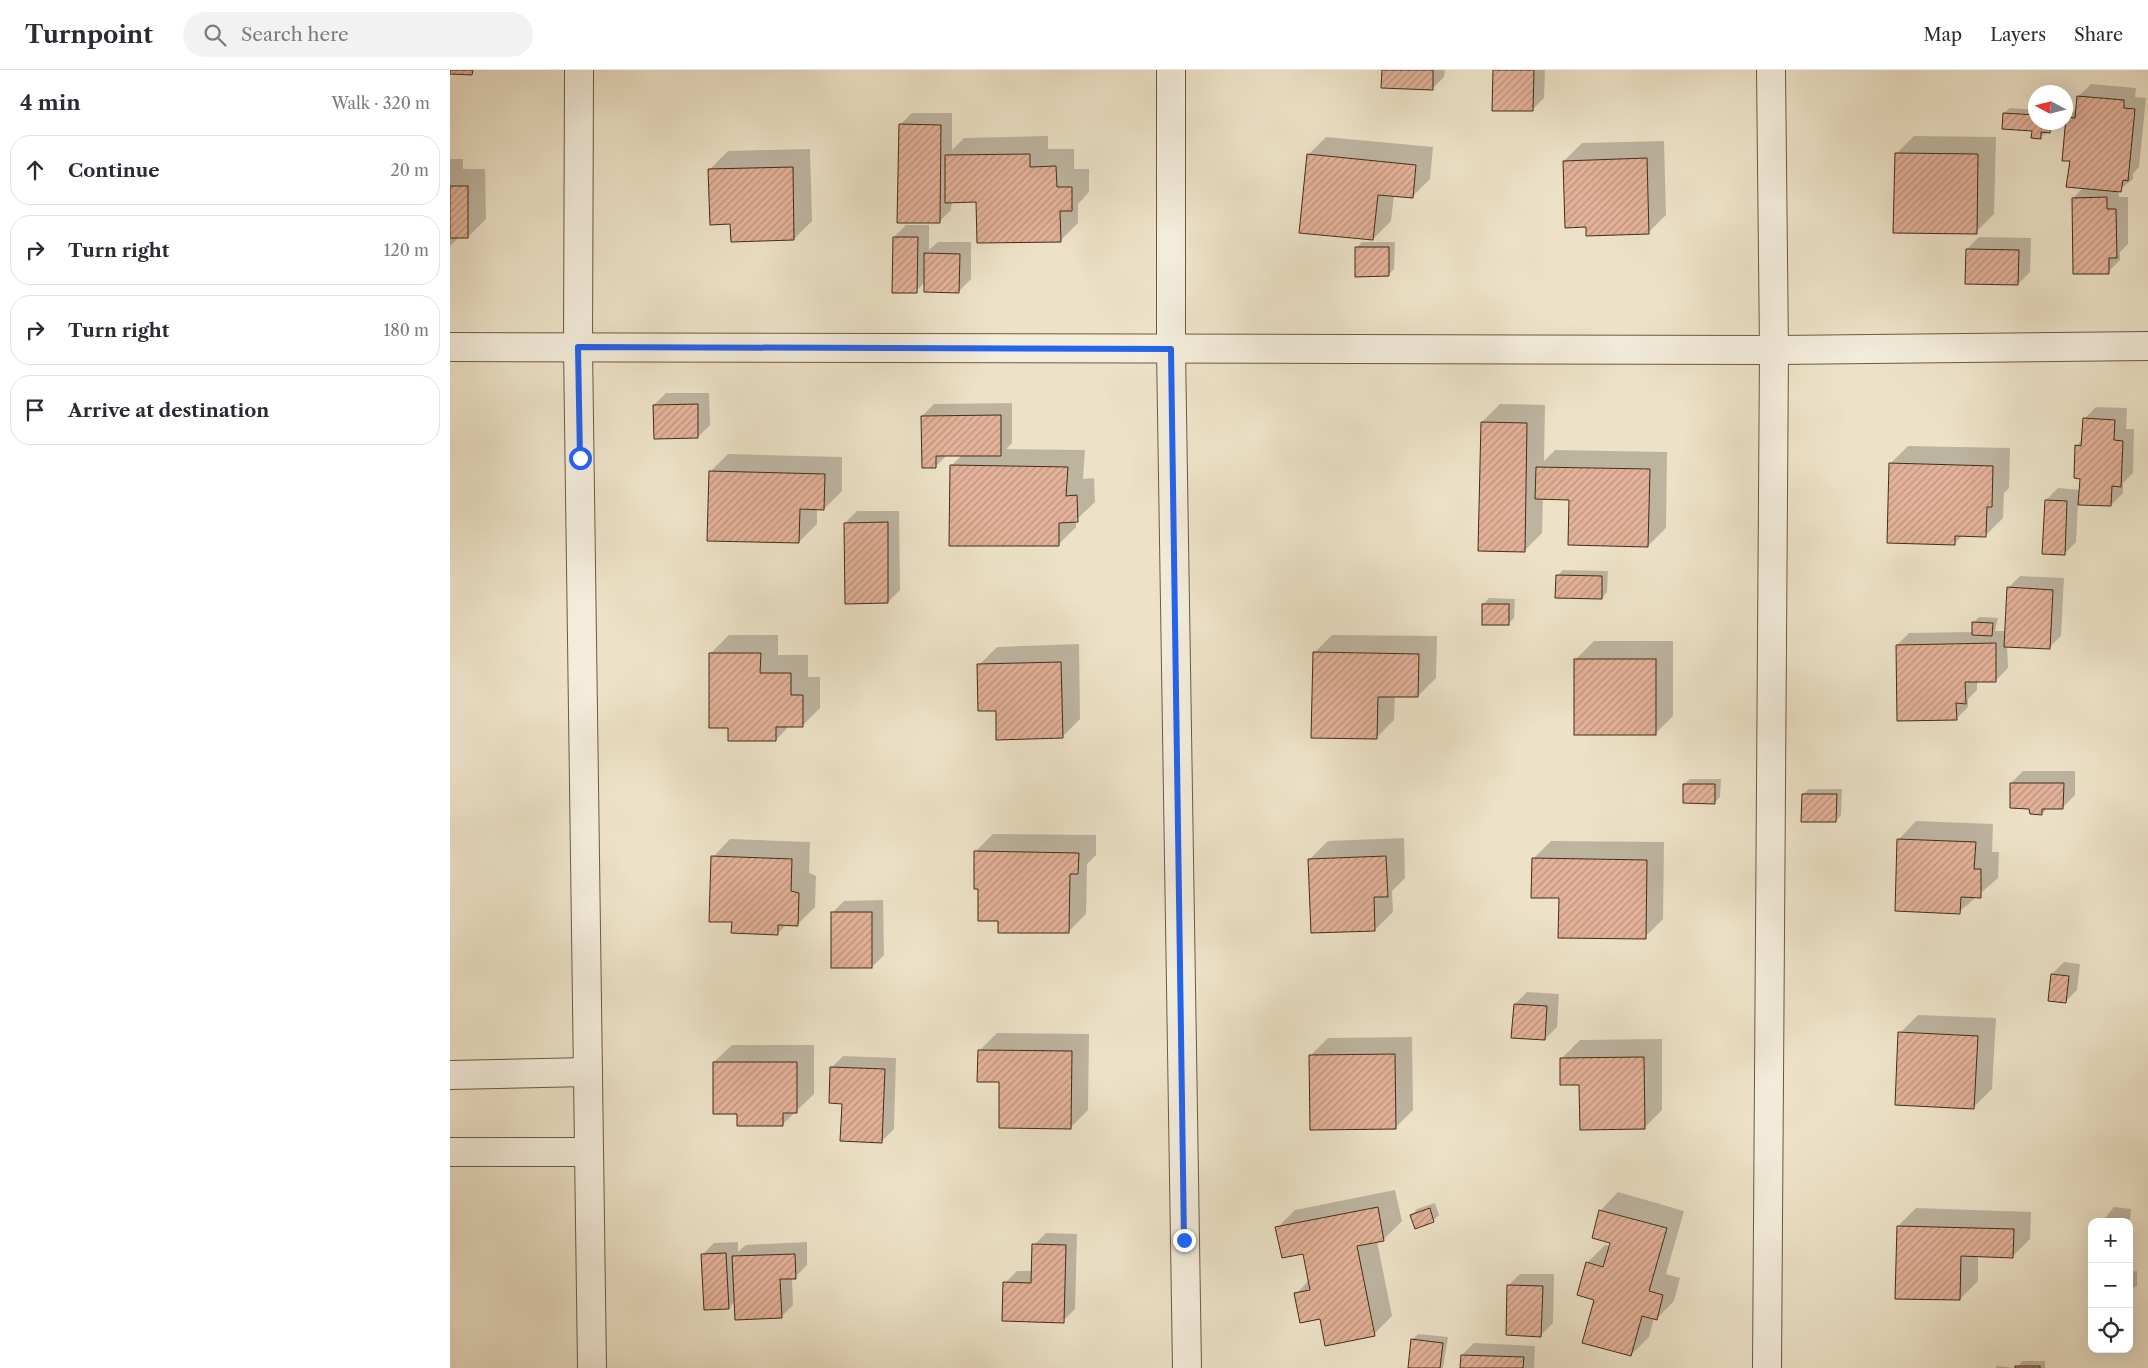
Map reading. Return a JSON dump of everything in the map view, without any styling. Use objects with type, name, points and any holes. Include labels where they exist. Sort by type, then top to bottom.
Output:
[{"type":"street","points":[[579,70],[578,347],[592,1368]]},
{"type":"street","points":[[1171,70],[1171,349],[1186,1368]]},
{"type":"street","points":[[1767,1368],[1774,350],[1771,70]]},
{"type":"street","points":[[450,347],[1774,350],[2148,346]]},
{"type":"street","points":[[450,1075],[588,1072]]},
{"type":"street","points":[[450,1152],[589,1152]]},
{"type":"building","points":[[450,70],[473,70],[472,75],[450,74]]},
{"type":"building","points":[[1382,70],[1433,70],[1433,90],[1381,88]]},
{"type":"building","points":[[1493,70],[1534,70],[1533,111],[1492,111]]},
{"type":"building","points":[[2077,96],[2124,100],[2124,108],[2135,109],[2128,181],[2123,180],[2121,192],[2066,187],[2070,161],[2062,161],[2065,130],[2073,130],[2073,118],[2075,118]]},
{"type":"building","points":[[2003,113],[2028,115],[2028,130],[2050,130],[2050,133],[2041,132],[2041,139],[2031,138],[2032,131],[2002,129]]},
{"type":"building","points":[[899,124],[941,125],[940,223],[897,223]]},
{"type":"building","points":[[1895,153],[1978,154],[1977,234],[1893,233]]},
{"type":"building","points":[[1030,154],[1030,167],[1056,166],[1057,187],[1072,187],[1072,211],[1060,211],[1061,242],[977,243],[976,202],[945,203],[945,155]]},
{"type":"building","points":[[1307,154],[1416,165],[1413,198],[1378,195],[1373,240],[1299,233]]},
{"type":"building","points":[[1647,158],[1649,234],[1586,236],[1586,227],[1565,228],[1563,161]]},
{"type":"building","points":[[793,167],[794,240],[731,242],[730,224],[710,225],[708,169]]},
{"type":"building","points":[[450,186],[468,186],[468,238],[450,238]]},
{"type":"building","points":[[2107,197],[2107,209],[2116,209],[2117,258],[2109,258],[2109,274],[2073,274],[2072,198]]},
{"type":"building","points":[[893,237],[918,237],[917,293],[892,293]]},
{"type":"building","points":[[1355,247],[1389,247],[1389,276],[1355,277]]},
{"type":"building","points":[[1966,249],[2019,250],[2018,285],[1965,284]]},
{"type":"building","points":[[924,253],[960,254],[959,293],[924,292]]},
{"type":"building","points":[[698,404],[698,438],[654,439],[653,405]]},
{"type":"building","points":[[1001,415],[1001,456],[936,456],[936,468],[922,468],[921,416]]},
{"type":"building","points":[[2083,418],[2115,420],[2114,440],[2123,441],[2121,487],[2112,486],[2111,506],[2078,505],[2080,479],[2074,478],[2075,445],[2081,446]]},
{"type":"building","points":[[1481,422],[1527,423],[1525,552],[1478,551]]},
{"type":"building","points":[[1889,463],[1993,466],[1992,507],[1987,507],[1986,537],[1955,536],[1955,545],[1887,543]]},
{"type":"building","points":[[950,465],[1068,467],[1066,496],[1077,495],[1078,522],[1059,523],[1059,546],[949,546]]},
{"type":"building","points":[[1536,467],[1650,469],[1648,547],[1568,545],[1569,500],[1535,499]]},
{"type":"building","points":[[709,471],[825,474],[824,510],[800,509],[799,543],[707,541]]},
{"type":"building","points":[[2045,500],[2067,501],[2065,555],[2042,554]]},
{"type":"building","points":[[888,522],[888,603],[845,604],[844,523]]},
{"type":"building","points":[[1556,575],[1602,576],[1602,599],[1555,598]]},
{"type":"building","points":[[2007,587],[2053,590],[2050,649],[2004,647]]},
{"type":"building","points":[[1482,604],[1509,604],[1509,625],[1482,625]]},
{"type":"building","points":[[1972,622],[1993,623],[1992,636],[1972,635]]},
{"type":"building","points":[[1996,643],[1996,682],[1965,682],[1966,704],[1956,703],[1957,720],[1897,721],[1896,645]]},
{"type":"building","points":[[1313,652],[1419,654],[1418,697],[1378,697],[1377,739],[1311,738]]},
{"type":"building","points":[[709,653],[761,653],[760,673],[791,673],[791,695],[803,695],[803,727],[776,727],[776,741],[728,741],[728,728],[709,728]]},
{"type":"building","points":[[1574,659],[1656,659],[1656,735],[1574,735]]},
{"type":"building","points":[[1061,662],[1063,738],[996,740],[996,711],[978,711],[977,664]]},
{"type":"building","points":[[2010,783],[2064,783],[2063,809],[2042,809],[2042,815],[2030,814],[2029,809],[2010,808]]},
{"type":"building","points":[[1683,784],[1715,784],[1715,804],[1683,803]]},
{"type":"building","points":[[1802,794],[1837,794],[1836,822],[1801,822]]},
{"type":"building","points":[[1897,839],[1976,842],[1974,869],[1981,869],[1981,898],[1961,897],[1960,914],[1895,911]]},
{"type":"building","points":[[974,851],[1079,853],[1078,874],[1070,874],[1069,933],[998,933],[998,921],[978,921],[978,889],[974,889]]},
{"type":"building","points":[[711,856],[792,859],[791,891],[799,893],[798,926],[778,925],[778,935],[731,933],[732,922],[709,922]]},
{"type":"building","points":[[1386,856],[1388,897],[1374,897],[1375,931],[1311,933],[1308,859]]},
{"type":"building","points":[[1532,858],[1647,860],[1646,939],[1558,938],[1559,898],[1531,898]]},
{"type":"building","points":[[831,912],[872,912],[872,968],[831,968]]},
{"type":"building","points":[[2051,974],[2069,976],[2066,1003],[2048,1001]]},
{"type":"building","points":[[1514,1004],[1547,1006],[1545,1040],[1511,1038]]},
{"type":"building","points":[[1898,1032],[1978,1036],[1974,1109],[1895,1105]]},
{"type":"building","points":[[978,1050],[1072,1051],[1071,1129],[999,1128],[999,1082],[977,1082]]},
{"type":"building","points":[[1395,1054],[1396,1129],[1310,1130],[1309,1055]]},
{"type":"building","points":[[1644,1057],[1645,1129],[1580,1130],[1579,1085],[1560,1085],[1560,1058]]},
{"type":"building","points":[[713,1062],[797,1062],[797,1113],[783,1113],[783,1126],[737,1126],[737,1114],[713,1114]]},
{"type":"building","points":[[830,1067],[885,1069],[882,1143],[840,1141],[842,1104],[829,1103]]},
{"type":"building","points":[[1378,1207],[1384,1241],[1357,1246],[1375,1336],[1325,1346],[1320,1319],[1300,1323],[1294,1293],[1310,1290],[1303,1254],[1282,1258],[1275,1227]]},
{"type":"building","points":[[1430,1208],[1434,1222],[1415,1229],[1410,1215]]},
{"type":"building","points":[[1599,1210],[1667,1228],[1649,1291],[1663,1295],[1657,1320],[1642,1316],[1631,1356],[1582,1343],[1594,1300],[1577,1295],[1586,1262],[1603,1267],[1610,1243],[1592,1238]]},
{"type":"building","points":[[1897,1226],[2014,1229],[2013,1258],[1961,1256],[1960,1300],[1895,1299]]},
{"type":"building","points":[[1032,1244],[1066,1245],[1064,1323],[1002,1321],[1003,1282],[1031,1283]]},
{"type":"building","points":[[726,1253],[729,1309],[704,1310],[701,1254]]},
{"type":"building","points":[[795,1254],[796,1279],[780,1279],[782,1318],[735,1320],[732,1256]]},
{"type":"building","points":[[1507,1285],[1543,1286],[1541,1337],[1506,1335]]},
{"type":"building","points":[[1411,1339],[1443,1343],[1440,1368],[1408,1368]]},
{"type":"building","points":[[1461,1355],[1524,1357],[1523,1368],[1460,1368]]},
{"type":"building","points":[[2015,1366],[2040,1366],[2040,1368],[2015,1368]]},
{"type":"route","points":[[580,458],[578,347],[1171,349],[1184,1240]]}]
